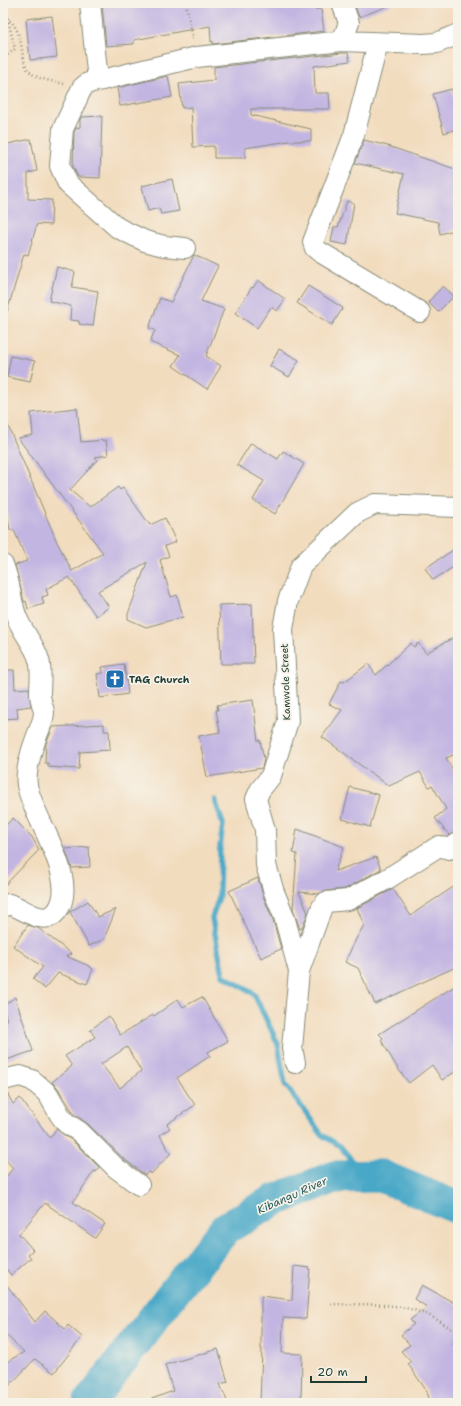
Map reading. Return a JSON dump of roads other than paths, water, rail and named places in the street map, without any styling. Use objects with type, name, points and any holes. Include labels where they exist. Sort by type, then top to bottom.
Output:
[{"type":"street","points":[[90,3],[90,84],[63,129],[60,166],[68,184],[118,228],[145,241],[164,246],[185,248]]},
{"type":"street","points":[[342,3],[349,23],[342,41]]},
{"type":"street","points":[[90,84],[197,57],[342,41],[423,44],[437,43],[458,34]]},
{"type":"street","points":[[378,43],[354,135],[313,242],[320,252],[420,312]]},
{"type":"street","name":"Kamwole Street","points":[[295,1063],[292,1048],[300,971],[284,916],[274,892],[266,865],[265,830],[256,800],[260,790],[271,776],[288,721],[283,629],[288,601],[301,566],[357,513],[375,504],[458,508]]},
{"type":"street","points":[[3,565],[16,616],[34,647],[40,661],[40,695],[44,712],[30,759],[27,784],[35,809],[58,860],[63,886],[63,900],[58,910],[52,916],[43,919],[24,911],[16,905],[9,904],[3,907]]},
{"type":"street","points":[[300,971],[322,907],[326,902],[348,900],[386,879],[439,846],[449,849],[458,843]]},
{"type":"street","points":[[3,1080],[20,1076],[35,1082],[48,1094],[66,1123],[80,1132],[116,1168],[139,1185]]},
{"type":"waterway","points":[[215,800],[223,824],[220,847],[219,897],[212,918],[223,975],[254,994],[278,1044],[285,1084],[322,1135],[340,1146],[365,1176]]},
{"type":"waterway","name":"Kibangu River","points":[[89,1403],[180,1284],[226,1228],[273,1201],[334,1177],[381,1176],[458,1208]]},
{"type":"place","name":"TAG Church","points":[[115,679]]}]
